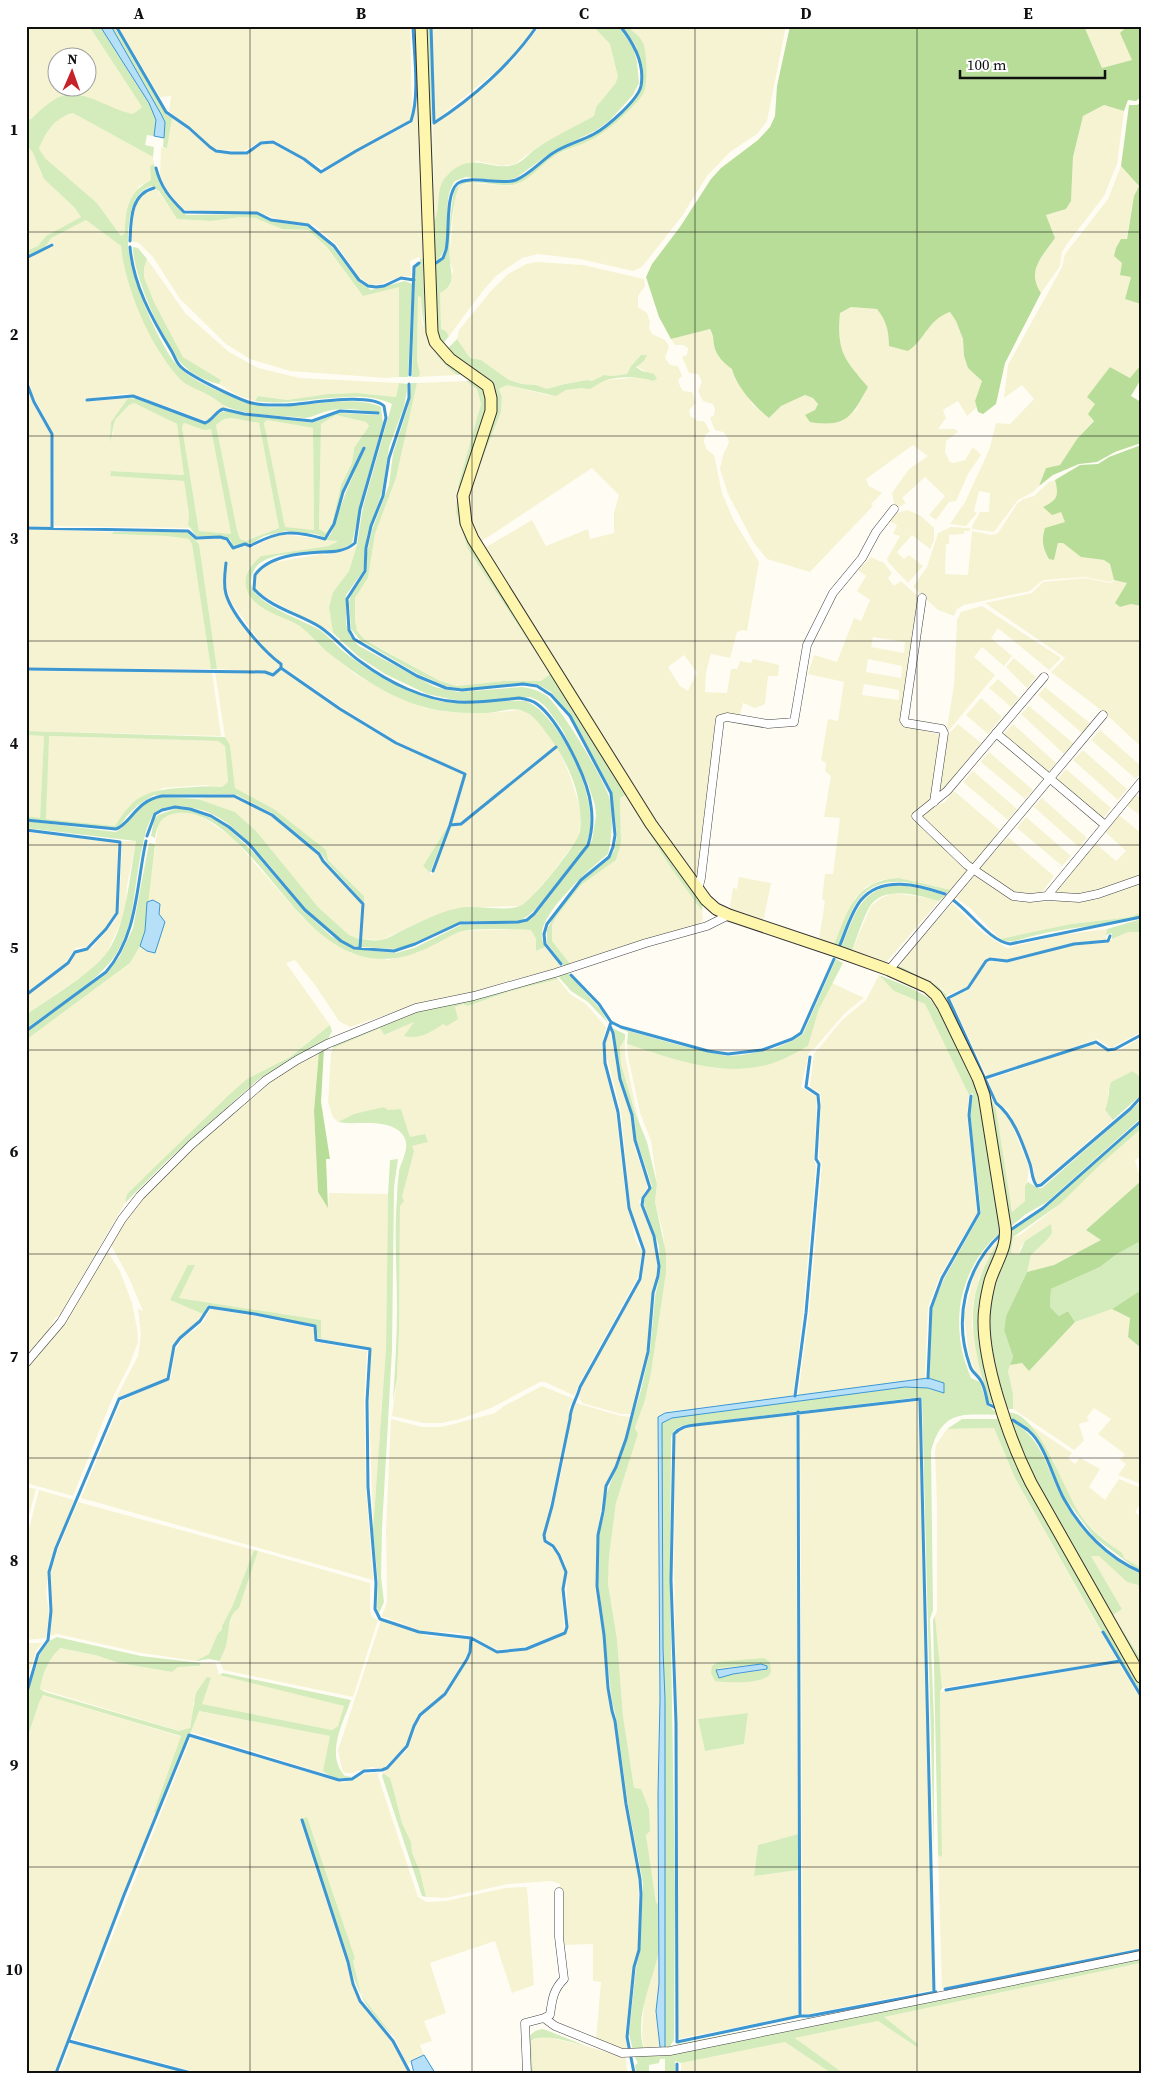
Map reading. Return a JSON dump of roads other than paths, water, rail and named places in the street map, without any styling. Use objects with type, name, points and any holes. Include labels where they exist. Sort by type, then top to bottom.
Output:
[{"type":"street","points":[[421,26],[432,332],[435,342],[450,359],[488,386],[491,398],[491,411],[463,496],[466,523],[473,539],[651,824],[698,890],[716,909],[889,970],[927,987],[936,994],[978,1078],[988,1116],[1007,1237],[990,1281],[984,1309],[985,1342],[1010,1436],[1031,1483],[1141,1677]]},
{"type":"street","points":[[698,890],[702,878],[720,719],[727,717],[768,724],[794,722],[807,645],[833,593],[862,558],[876,532],[894,508]]},
{"type":"street","points":[[922,598],[904,720],[906,723],[942,729],[944,733],[934,802]]},
{"type":"street","points":[[1044,677],[947,791],[916,816],[973,869],[1013,896],[1079,898],[1098,894],[1141,878]]},
{"type":"street","points":[[889,970],[1103,715]]},
{"type":"street","points":[[996,733],[1105,826]]},
{"type":"street","points":[[1047,896],[1141,782]]},
{"type":"street","points":[[26,1363],[61,1322],[122,1219],[140,1196],[184,1151],[229,1112],[266,1080],[297,1060],[328,1044],[416,1008],[474,996],[555,974],[628,949],[707,926],[729,915]]},
{"type":"street","points":[[527,2073],[525,2023],[550,2015],[553,1994],[564,1979],[559,1937],[559,1892]]},
{"type":"street","points":[[544,2018],[555,2026],[622,2053],[670,2051],[1141,1955]]},
{"type":"water","points":[[100,26],[111,26],[165,122],[164,138],[154,136],[156,120],[149,103]]},
{"type":"water","points":[[153,900],[160,904],[159,914],[165,922],[155,953],[147,951],[140,946],[145,931],[147,902]]},
{"type":"water","points":[[928,1378],[944,1383],[944,1393],[928,1388],[905,1387],[672,1418],[662,1423],[665,1699],[665,2048],[660,2047],[656,2011],[659,1984],[658,1794],[660,1699],[658,1417],[665,1413]]},
{"type":"water","points":[[761,1664],[767,1666],[767,1669],[719,1678],[716,1670]]},
{"type":"water","points":[[424,2055],[435,2073],[414,2073],[411,2061]]},
{"type":"waterway","points":[[116,26],[166,112],[189,128],[210,147],[216,151],[247,153],[261,143],[273,142],[304,159],[321,172],[411,121],[414,111],[416,87],[413,26]]},
{"type":"waterway","points":[[431,26],[434,123],[463,103],[503,67],[537,26]]},
{"type":"waterway","points":[[436,263],[443,258],[446,250],[449,205],[453,189],[457,184],[469,180],[502,182],[516,180],[558,150],[600,131],[621,113],[639,92],[642,78],[640,62],[633,46],[620,26]]},
{"type":"waterway","points":[[156,168],[167,192],[184,212],[257,213],[271,220],[308,225],[334,246],[359,280],[368,286],[384,286],[401,278],[414,280]]},
{"type":"waterway","points":[[130,241],[133,209],[136,202],[146,191],[154,188]]},
{"type":"waterway","points":[[26,258],[52,245]]},
{"type":"waterway","points":[[130,247],[139,288],[150,314],[179,364],[192,375],[233,396],[257,404],[286,405],[352,399],[376,402],[384,406],[386,418],[360,509],[355,543],[348,548],[331,552],[304,553],[276,560],[255,575],[254,589],[277,606],[320,627],[361,662],[395,683],[419,694],[445,701],[481,702],[519,698],[535,703],[546,712],[571,751],[589,795],[592,816],[588,845],[534,914],[527,920],[518,922],[460,923],[415,944],[394,951],[354,948],[341,941],[305,910],[249,844],[229,827],[211,816],[190,809],[175,807],[162,810],[155,814],[147,836]]},
{"type":"waterway","points":[[410,375],[414,267],[419,263]]},
{"type":"waterway","points":[[26,381],[34,402],[52,434],[52,528]]},
{"type":"waterway","points":[[409,384],[409,398],[389,458],[383,496],[371,526],[366,548],[365,571],[347,599],[349,630],[354,639],[417,676],[446,688],[462,690],[523,684],[537,686],[551,695],[570,716],[611,793],[615,835],[609,857],[581,880],[547,924],[544,934],[545,944],[561,964]]},
{"type":"waterway","points":[[87,400],[133,396],[205,423],[223,409],[244,414],[312,421],[340,411],[378,413]]},
{"type":"waterway","points":[[26,528],[188,531],[196,538],[220,537],[227,539],[233,548],[245,544],[250,546],[278,534],[287,533],[304,534],[325,539],[334,524],[343,492],[364,448]]},
{"type":"waterway","points":[[26,669],[265,672],[273,675],[281,668],[281,664],[249,632],[229,603],[224,578],[226,563]]},
{"type":"waterway","points":[[281,668],[340,709],[396,743],[465,774],[450,825],[433,871]]},
{"type":"waterway","points":[[450,825],[461,824],[556,747]]},
{"type":"waterway","points":[[26,820],[116,829],[121,827],[140,807],[153,798],[162,796],[234,796],[272,815],[319,854],[323,861],[363,904],[360,948]]},
{"type":"waterway","points":[[26,830],[120,842],[117,913],[106,929],[87,949],[75,952],[68,963],[26,995]]},
{"type":"waterway","points":[[26,1031],[106,972],[116,958],[130,926],[146,841]]},
{"type":"waterway","points":[[840,945],[857,905],[870,892],[879,887],[901,884],[913,885],[945,894]]},
{"type":"waterway","points":[[953,900],[995,938],[1010,944],[1141,917]]},
{"type":"waterway","points":[[1110,936],[1108,941],[1074,944],[1007,961],[990,959],[986,961],[968,988],[948,998],[996,1103],[1008,1115],[1017,1130],[1037,1186],[1041,1185],[1130,1109],[1141,1097]]},
{"type":"waterway","points":[[571,975],[599,1004],[611,1022],[621,1027],[708,1051],[728,1054],[762,1050],[792,1039],[801,1033],[834,959]]},
{"type":"waterway","points":[[26,1695],[38,1654],[48,1640],[51,1611],[49,1572],[56,1548],[119,1399],[168,1379],[174,1346],[180,1338],[200,1321],[209,1307],[315,1326],[316,1340],[370,1349],[367,1401],[368,1487],[376,1583],[375,1609],[380,1619],[419,1632],[471,1638],[497,1652],[526,1649],[565,1633],[567,1627],[563,1589],[566,1572],[559,1555],[553,1546],[545,1541],[544,1535],[552,1506],[572,1407],[580,1387],[640,1279],[644,1251],[629,1208],[618,1112],[605,1063],[604,1043],[611,1022]]},
{"type":"waterway","points":[[610,1026],[613,1033],[620,1079],[632,1115],[635,1140],[650,1188],[643,1198],[642,1205],[654,1236],[659,1266],[653,1293],[648,1352],[626,1439],[616,1467],[606,1486],[598,1535],[597,1586],[604,1635],[608,1688],[640,1879],[639,1950],[634,1967],[627,2037],[634,2073]]},
{"type":"waterway","points":[[985,1078],[1096,1042],[1108,1050],[1115,1049],[1141,1035]]},
{"type":"waterway","points":[[795,1396],[806,1313],[819,1164],[816,1159],[818,1095],[806,1087],[810,1057]]},
{"type":"waterway","points":[[928,1378],[931,1308],[942,1278],[979,1213],[969,1115],[971,1096]]},
{"type":"waterway","points":[[1012,1229],[1043,1208],[1141,1121]]},
{"type":"waterway","points":[[996,1408],[988,1404],[982,1383],[970,1366],[965,1348],[963,1313],[971,1278],[979,1262],[1001,1234]]},
{"type":"waterway","points":[[798,1412],[800,2016],[677,2042],[676,1723],[671,1580],[674,1434],[681,1428],[689,1426],[695,1425],[920,1399],[934,1992]]},
{"type":"waterway","points":[[1013,1420],[1035,1437],[1045,1454],[1064,1499],[1087,1532],[1117,1559],[1141,1572]]},
{"type":"waterway","points":[[1103,1632],[1141,1696]]},
{"type":"waterway","points":[[56,2073],[124,1895],[189,1735],[339,1780],[352,1779],[364,1771],[382,1770],[387,1768],[407,1746],[420,1715],[445,1694],[467,1659],[470,1652],[471,1638]]},
{"type":"waterway","points":[[946,1690],[1120,1661]]},
{"type":"waterway","points":[[302,1820],[360,2001],[393,2041],[410,2073]]},
{"type":"waterway","points":[[945,1989],[1141,1950]]},
{"type":"waterway","points":[[800,2016],[809,2016],[936,1992]]},
{"type":"waterway","points":[[69,2041],[191,2073]]},
{"type":"waterway","points":[[677,2064],[677,2073]]}]
